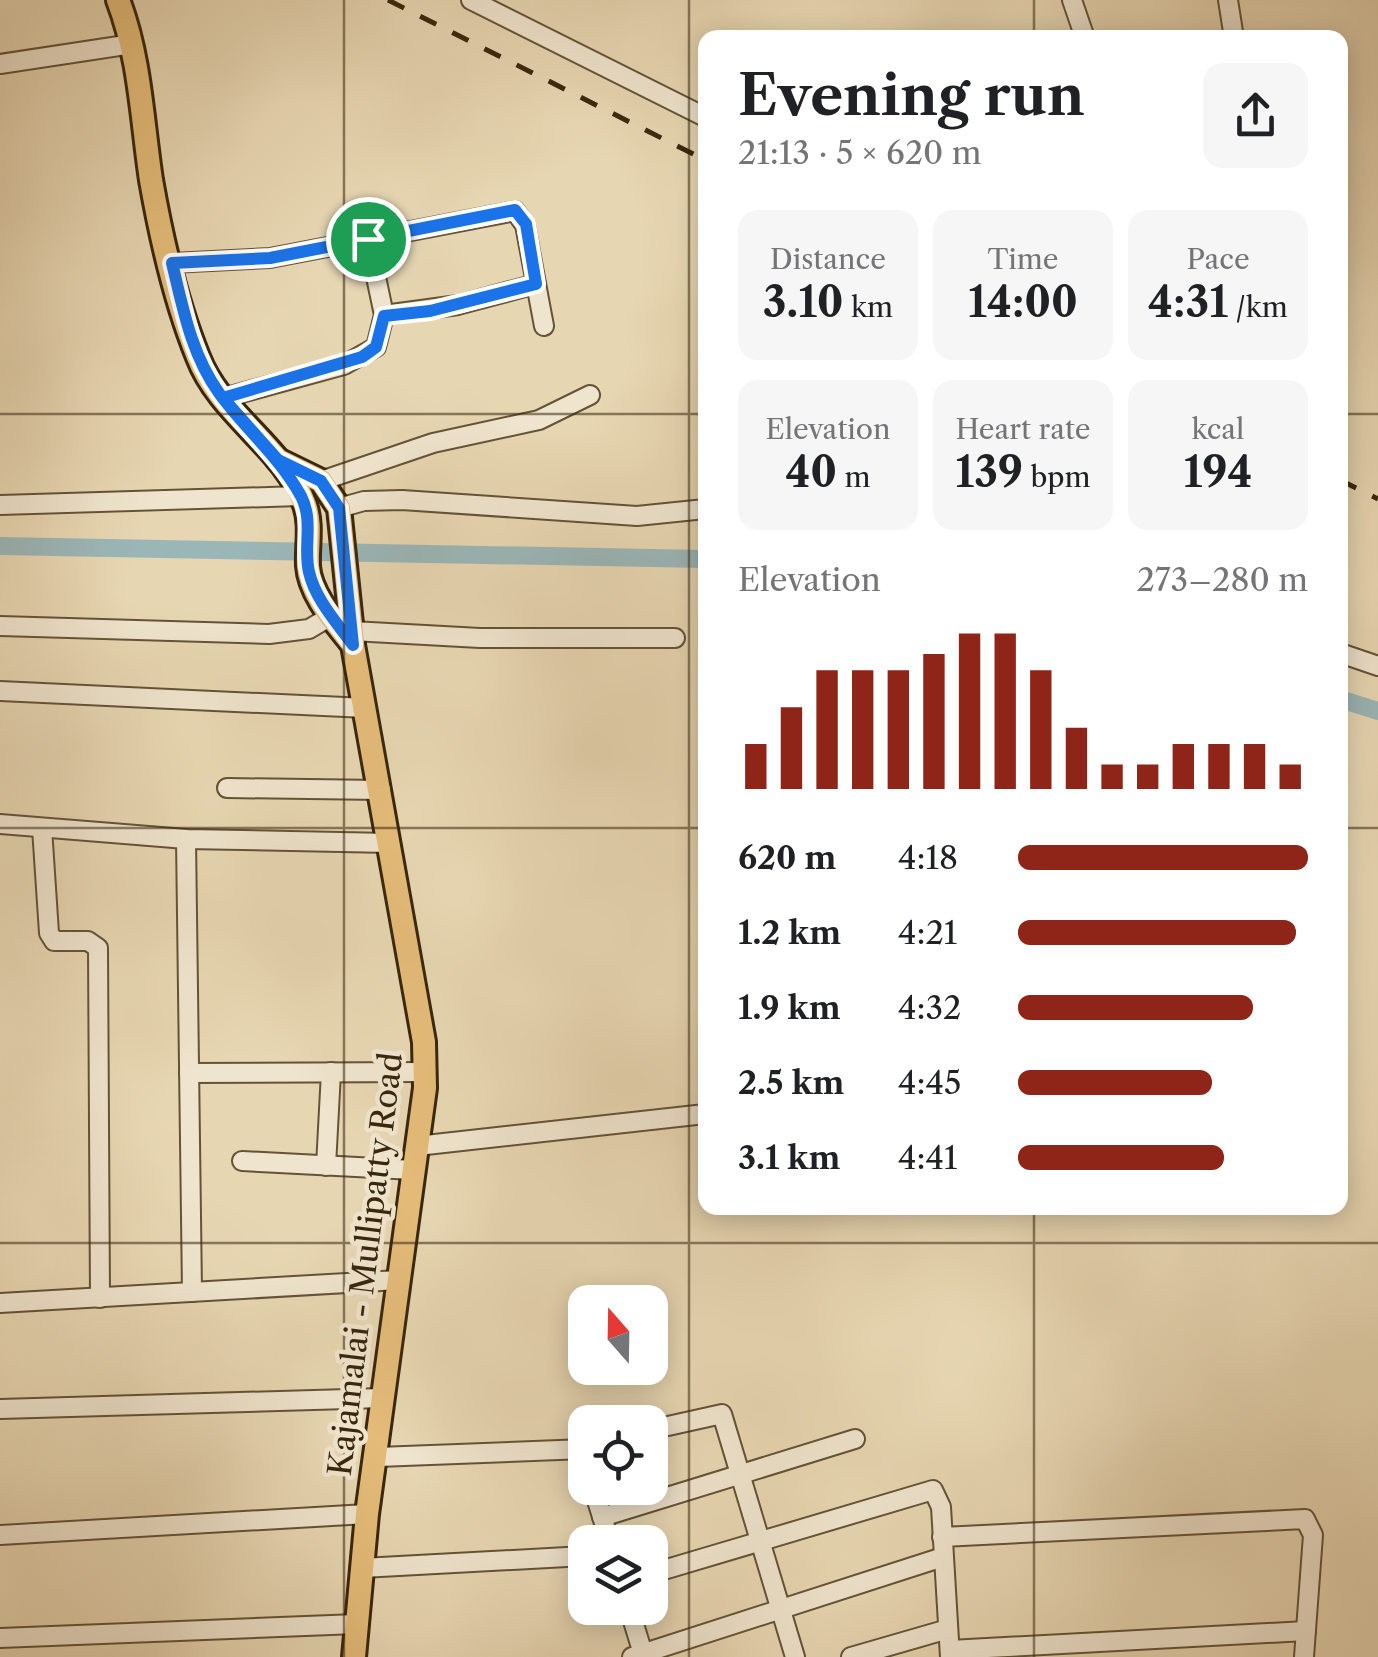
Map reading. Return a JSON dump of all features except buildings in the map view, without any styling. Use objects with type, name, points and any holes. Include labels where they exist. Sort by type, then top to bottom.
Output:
[{"type":"main road","name":"Kajamalai - Mullipatty Road","points":[[118,0],[132,44],[152,185],[199,361],[223,398],[278,460],[300,496],[308,521],[308,571],[331,616],[352,638]]},
{"type":"main road","name":"Kajamalai - Mullipatty Road","points":[[278,460],[321,481]]},
{"type":"main road","points":[[321,481],[341,519]]},
{"type":"main road","name":"Kajamalai - Mullipatty Road","points":[[341,519],[352,638],[424,1042],[417,1146],[382,1398],[378,1457],[367,1514],[354,1657]]},
{"type":"street","points":[[471,0],[698,114]]},
{"type":"street","points":[[1072,0],[1082,30]]},
{"type":"street","points":[[1228,0],[1233,30]]},
{"type":"street","points":[[0,64],[132,44]]},
{"type":"street","points":[[172,263],[270,258],[515,210],[526,224],[544,326]]},
{"type":"street","points":[[223,398],[362,357],[376,347],[384,316],[368,239]]},
{"type":"street","points":[[384,316],[430,311],[536,284]]},
{"type":"street","points":[[321,481],[432,443],[539,420],[590,395]]},
{"type":"street","points":[[0,505],[300,496]]},
{"type":"street","points":[[341,519],[364,500],[636,516],[698,510]]},
{"type":"street","points":[[0,626],[269,634],[308,630],[331,616]]},
{"type":"street","points":[[352,638],[675,638]]},
{"type":"street","points":[[1348,656],[1378,666]]},
{"type":"street","points":[[0,692],[366,708]]},
{"type":"street","points":[[227,788],[381,790]]},
{"type":"street","points":[[0,824],[186,839],[390,843]]},
{"type":"street","points":[[42,828],[49,933],[54,940],[88,940],[98,948],[100,1298]]},
{"type":"street","points":[[186,839],[192,1292]]},
{"type":"street","points":[[190,1072],[424,1072]]},
{"type":"street","points":[[326,1166],[331,1072]]},
{"type":"street","points":[[417,1146],[698,1115]]},
{"type":"street","points":[[242,1162],[414,1170]]},
{"type":"street","points":[[0,1303],[399,1280]]},
{"type":"street","points":[[0,1409],[382,1398]]},
{"type":"street","points":[[668,1425],[722,1414],[795,1657]]},
{"type":"street","points":[[602,1517],[855,1439]]},
{"type":"street","points":[[378,1457],[568,1453]]},
{"type":"street","points":[[668,1568],[933,1490],[938,1495],[950,1654],[1306,1630]]},
{"type":"street","points":[[598,1505],[605,1525]]},
{"type":"street","points":[[0,1535],[367,1514]]},
{"type":"street","points":[[942,1537],[1305,1519],[1313,1535],[1304,1657]]},
{"type":"street","points":[[362,1568],[568,1557]]},
{"type":"street","points":[[633,1625],[639,1655],[944,1557]]},
{"type":"street","points":[[0,1638],[357,1624]]},
{"type":"street","points":[[851,1657],[948,1629]]},
{"type":"waterway","points":[[0,546],[698,559]]},
{"type":"waterway","points":[[1348,702],[1378,711]]},
{"type":"railway","points":[[388,0],[698,156]]},
{"type":"railway","points":[[1348,484],[1378,499]]},
{"type":"route","points":[[368,239],[270,258],[172,263],[199,361],[223,398],[278,460],[300,496],[308,521],[308,571],[331,616],[353,645],[339,508],[321,481],[278,460],[223,398],[362,357],[376,347],[383,333],[384,316],[430,311],[536,284],[526,224],[515,210],[368,239]]}]
